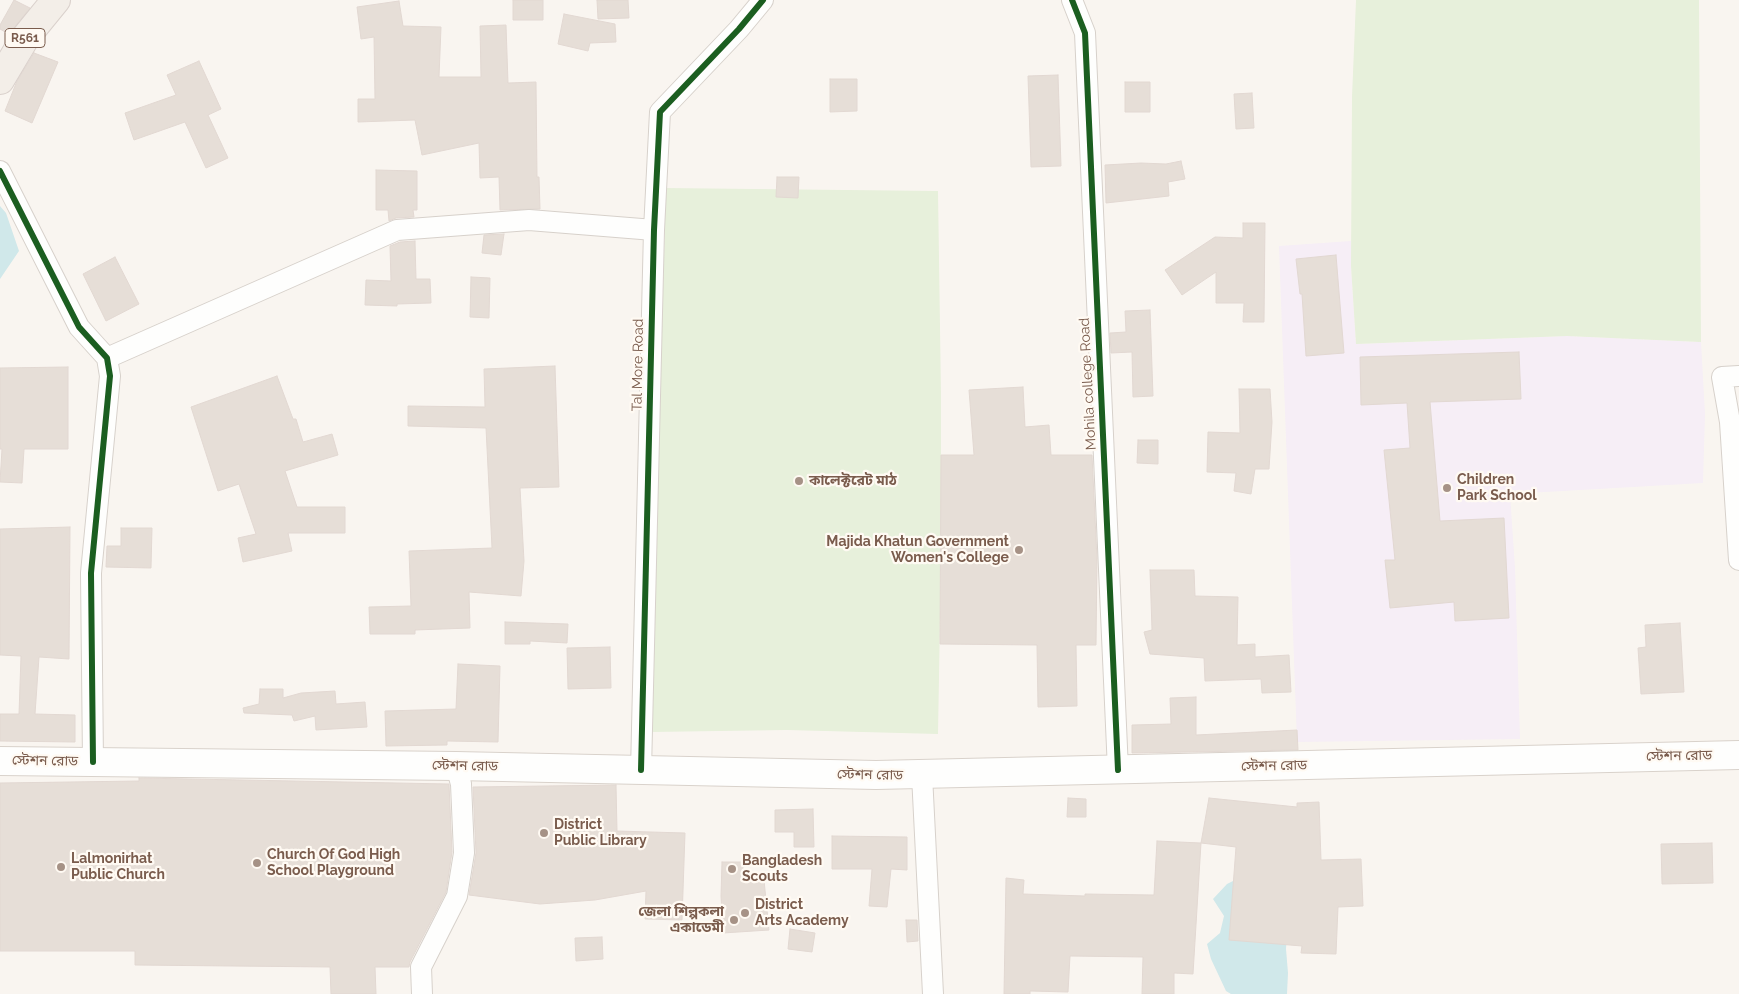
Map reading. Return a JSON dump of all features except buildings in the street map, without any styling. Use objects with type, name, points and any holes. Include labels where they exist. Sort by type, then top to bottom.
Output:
[{"type":"main road","name":"R561","points":[[0,80],[25,38],[56,0]]},
{"type":"main road","name":"স্টেশন রোড","points":[[0,761],[456,766],[922,775],[1739,755]]},
{"type":"street","name":"Tal More Road","points":[[641,770],[654,230],[660,112],[739,29],[763,0]]},
{"type":"street","name":"Mohila college Road","points":[[1072,0],[1086,33],[1118,770]]},
{"type":"street","points":[[0,171],[79,327],[107,358],[110,376],[91,573],[92,762]]},
{"type":"street","points":[[107,358],[397,230],[529,220],[654,230]]},
{"type":"street","points":[[1739,376],[1722,377],[1730,422],[1739,560]]},
{"type":"street","points":[[422,994],[420,967],[457,896],[464,853],[461,784],[456,766]]},
{"type":"street","points":[[922,775],[933,994]]},
{"type":"shaded area","name":"Children Park School","points":[[1351,241],[1356,344],[1567,336],[1701,342],[1705,414],[1703,483],[1510,494],[1515,568],[1520,739],[1297,742],[1279,246]]},
{"type":"green space","points":[[1356,0],[1699,0],[1701,342],[1567,336],[1356,344],[1351,266],[1352,97]]},
{"type":"green space","name":"কালেক্টরেট মাঠ","points":[[664,188],[938,191],[941,561],[938,734],[787,730],[651,732],[665,227]]},
{"type":"water","points":[[0,206],[6,213],[19,251],[0,279]]},
{"type":"water","points":[[1243,876],[1288,920],[1286,949],[1287,994],[1231,994],[1226,991],[1211,959],[1207,944],[1220,933],[1224,916],[1213,899],[1227,884]]},
{"type":"cycle path","points":[[641,770],[654,230],[660,112],[739,29],[763,0]]},
{"type":"cycle path","points":[[1072,0],[1085,33],[1118,770]]},
{"type":"cycle path","points":[[0,171],[79,327],[107,358],[110,376],[91,573],[93,762]]},
{"type":"place","name":"কালেক্টরেট মাঠ","points":[[799,481]]},
{"type":"place","name":"Children Park School","points":[[1447,488]]},
{"type":"place","name":"Majida Khatun Government Women's College","points":[[1019,550]]},
{"type":"place","name":"District Public Library","points":[[544,833]]},
{"type":"place","name":"Church Of God High School Playground","points":[[257,863]]},
{"type":"place","name":"Lalmonirhat Public Church","points":[[61,867]]},
{"type":"place","name":"Bangladesh Scouts","points":[[732,869]]},
{"type":"place","name":"District Arts Academy","points":[[745,913]]},
{"type":"place","name":"জেলা শিল্পকলা একাডেমী","points":[[734,920]]}]
